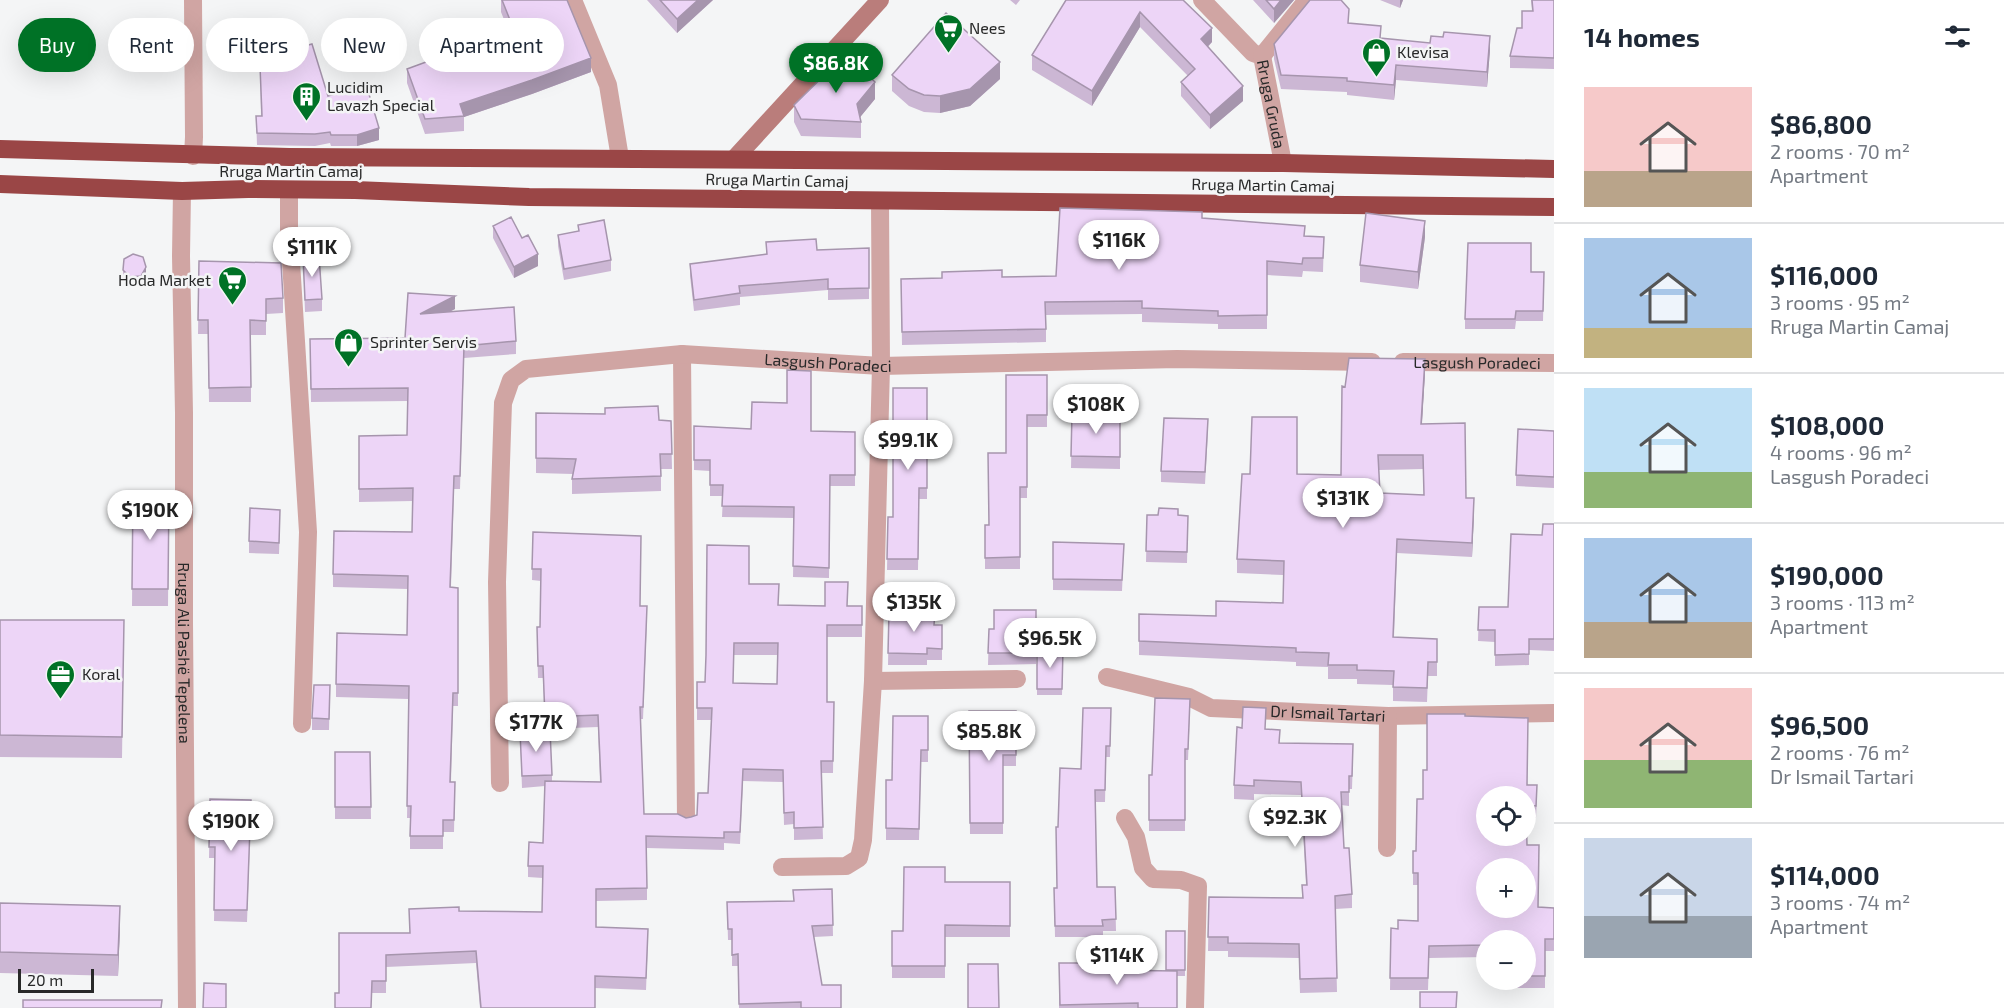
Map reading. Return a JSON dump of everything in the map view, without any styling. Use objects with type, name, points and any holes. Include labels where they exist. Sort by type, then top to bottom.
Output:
[{"type":"highway","name":"Rruga Martin Camaj","points":[[0,149],[193,156],[1283,164],[1554,170]]},
{"type":"highway","name":"Rruga Martin Camaj","points":[[0,184],[182,191],[355,190],[529,197],[1554,207]]},
{"type":"street","points":[[192,0],[193,156]]},
{"type":"street","points":[[573,0],[608,85],[620,158]]},
{"type":"street","points":[[734,159],[880,0]]},
{"type":"street","name":"Rruga Gruda","points":[[1202,0],[1253,53],[1262,56],[1283,164]]},
{"type":"street","points":[[1262,56],[1307,0]]},
{"type":"street","points":[[289,190],[290,242],[308,532],[302,724]]},
{"type":"street","name":"Rruga Ali Pashë Tepelena","points":[[182,191],[187,1008]]},
{"type":"street","points":[[782,867],[846,866],[859,858],[863,840],[873,681],[881,366],[880,201]]},
{"type":"street","points":[[682,354],[686,819]]},
{"type":"street","name":"Lasgush Poradeci","points":[[500,783],[498,558],[503,403],[511,380],[526,369],[682,354],[881,366],[1177,359],[1554,363]]},
{"type":"street","name":"Dr Ismail Tartari","points":[[1107,677],[1189,698],[1211,708],[1388,716],[1554,714]]},
{"type":"street","points":[[873,681],[1017,679]]},
{"type":"street","points":[[1387,848],[1388,716]]},
{"type":"street","points":[[1125,818],[1136,837],[1143,868],[1153,879],[1180,880],[1198,886],[1195,1008]]},
{"type":"building","points":[[502,0],[567,0],[591,58],[564,68],[564,18],[509,18]]},
{"type":"building","points":[[660,0],[698,0],[677,19]]},
{"type":"building","points":[[1066,0],[1183,0],[1212,28],[1201,39],[1243,86],[1210,115],[1181,82],[1195,69],[1140,12],[1092,91],[1032,55]]},
{"type":"building","points":[[1266,0],[1281,0],[1274,9]]},
{"type":"building","points":[[1310,0],[1341,0],[1349,9],[1348,23],[1381,26],[1380,38],[1430,43],[1431,36],[1443,37],[1444,32],[1490,36],[1487,72],[1396,65],[1394,85],[1347,81],[1347,78],[1281,75],[1274,44]]},
{"type":"building","points":[[1532,0],[1554,0],[1554,58],[1510,56],[1517,28],[1522,28],[1522,11],[1533,11]]},
{"type":"building","name":"Nees","points":[[946,13],[1000,62],[970,89],[940,96],[924,95],[909,89],[892,75]]},
{"type":"building","points":[[312,44],[328,96],[366,84],[379,128],[357,135],[331,135],[330,132],[257,133],[256,116],[262,116],[260,72],[309,72],[309,45]]},
{"type":"building","points":[[846,54],[875,82],[857,104],[861,122],[801,119],[794,105]]},
{"type":"building","points":[[419,65],[419,72],[553,72],[460,104],[464,116],[425,119],[407,69]]},
{"type":"building","points":[[1060,208],[1202,212],[1202,218],[1305,226],[1304,236],[1324,237],[1323,258],[1303,258],[1302,264],[1267,261],[1267,315],[1218,316],[1218,311],[1142,308],[1142,301],[1045,302],[1046,329],[902,332],[901,279],[942,278],[942,272],[1002,270],[1002,277],[1056,276]]},
{"type":"building","points":[[1366,213],[1425,221],[1418,272],[1360,265]]},
{"type":"building","points":[[511,217],[522,238],[528,235],[538,254],[514,267],[493,226]]},
{"type":"building","points":[[604,220],[611,260],[564,269],[558,235],[579,231],[578,225]]},
{"type":"building","points":[[816,239],[817,250],[869,248],[869,288],[828,289],[828,279],[739,286],[740,293],[694,300],[690,264],[767,254],[766,242]]},
{"type":"building","points":[[1468,243],[1531,243],[1531,272],[1544,272],[1543,311],[1516,311],[1515,319],[1465,319]]},
{"type":"building","points":[[133,254],[143,257],[146,267],[141,276],[130,277],[123,270],[124,259]]},
{"type":"building","points":[[319,256],[322,299],[305,300],[303,257]]},
{"type":"building","points":[[199,261],[281,263],[283,298],[266,299],[266,321],[250,320],[251,387],[209,388],[208,320],[198,320]]},
{"type":"building","points":[[408,293],[455,296],[420,314],[514,307],[516,341],[464,346],[460,476],[454,476],[450,587],[458,588],[458,693],[453,693],[450,782],[455,782],[454,820],[443,820],[443,836],[410,836],[411,806],[407,806],[409,686],[336,684],[337,633],[407,635],[408,576],[333,574],[334,531],[412,532],[413,488],[359,489],[359,436],[407,435],[408,388],[311,389],[310,339],[405,338]]},
{"type":"building","points":[[1349,358],[1425,359],[1421,424],[1465,423],[1466,498],[1474,498],[1472,543],[1397,539],[1393,637],[1437,639],[1437,662],[1428,662],[1427,688],[1393,687],[1394,671],[1357,670],[1357,665],[1328,665],[1329,653],[1296,652],[1296,648],[1139,641],[1139,614],[1216,616],[1216,601],[1283,603],[1284,561],[1237,559],[1242,474],[1250,474],[1252,417],[1297,417],[1297,474],[1341,475],[1342,386],[1345,387]],"holes":[[[1378,455],[1423,455],[1424,495],[1380,493]]]},
{"type":"building","points":[[787,370],[811,371],[811,431],[855,432],[855,475],[830,475],[829,568],[793,566],[794,507],[722,506],[723,485],[710,485],[710,460],[694,460],[694,426],[751,429],[752,402],[787,403]]},
{"type":"building","points":[[1006,375],[1047,375],[1047,415],[1027,415],[1027,487],[1020,487],[1020,557],[985,558],[985,525],[989,525],[988,453],[1006,453]]},
{"type":"building","points":[[893,388],[927,388],[927,488],[919,488],[918,559],[887,559],[888,517],[893,517]]},
{"type":"building","points":[[658,406],[659,420],[671,421],[672,454],[660,454],[661,476],[572,479],[576,459],[536,458],[536,413],[605,414],[605,408]]},
{"type":"building","points":[[1072,413],[1120,413],[1120,457],[1071,456]]},
{"type":"building","points":[[1164,418],[1208,419],[1205,472],[1161,471]]},
{"type":"building","points":[[1518,429],[1554,431],[1554,477],[1516,475]]},
{"type":"building","points":[[133,492],[169,492],[168,589],[132,589]]},
{"type":"building","points":[[250,508],[280,510],[279,543],[249,541]]},
{"type":"building","points":[[1159,508],[1178,509],[1178,515],[1188,516],[1187,552],[1146,551],[1147,515],[1158,515]]},
{"type":"building","points":[[1543,524],[1554,524],[1554,639],[1529,639],[1529,654],[1495,655],[1495,630],[1478,630],[1479,607],[1508,607],[1511,534],[1542,535]]},
{"type":"building","points":[[533,532],[641,536],[640,606],[647,606],[643,707],[640,707],[644,814],[678,814],[686,818],[697,815],[698,793],[708,793],[712,708],[697,708],[697,682],[705,682],[707,545],[749,546],[749,584],[779,584],[778,605],[825,606],[825,582],[848,582],[847,606],[862,606],[862,625],[827,625],[827,702],[834,702],[833,761],[821,761],[823,827],[794,828],[794,812],[784,813],[783,770],[743,769],[740,832],[724,832],[724,838],[646,836],[647,888],[596,889],[596,927],[648,929],[646,978],[595,976],[595,1008],[481,1008],[476,951],[386,955],[386,981],[372,981],[371,1008],[335,1008],[335,993],[339,993],[339,933],[410,933],[409,909],[459,907],[459,911],[542,912],[543,866],[528,866],[529,842],[543,843],[545,781],[601,782],[598,715],[545,717],[543,666],[538,666],[537,627],[540,627],[541,569],[532,569]],"holes":[[[734,643],[778,643],[777,684],[733,683]]]},
{"type":"building","points":[[1053,542],[1124,544],[1122,580],[1053,579]]},
{"type":"building","points":[[994,610],[1036,610],[1036,653],[988,653],[989,629],[994,629]]},
{"type":"building","points":[[889,612],[935,612],[934,625],[942,625],[942,649],[927,648],[927,654],[888,653]]},
{"type":"building","name":"Koral","points":[[0,620],[124,620],[122,737],[0,735]]},
{"type":"building","points":[[1037,649],[1063,650],[1062,689],[1037,689]]},
{"type":"building","points":[[314,685],[330,685],[329,719],[312,718]]},
{"type":"building","points":[[1155,698],[1190,699],[1188,749],[1185,749],[1185,820],[1149,820],[1149,775],[1152,775]]},
{"type":"building","points":[[1243,707],[1266,708],[1265,729],[1280,730],[1279,743],[1353,744],[1349,792],[1341,792],[1344,848],[1349,848],[1352,894],[1335,896],[1337,978],[1300,979],[1299,944],[1228,943],[1228,937],[1208,937],[1209,897],[1303,898],[1302,885],[1307,885],[1301,782],[1254,780],[1254,786],[1234,785],[1237,727],[1242,728]]},
{"type":"building","points":[[1083,708],[1111,708],[1110,746],[1106,746],[1105,790],[1095,790],[1097,887],[1115,887],[1116,919],[1102,920],[1103,926],[1055,926],[1054,888],[1057,888],[1056,827],[1058,827],[1060,768],[1081,769]]},
{"type":"building","points":[[969,711],[1016,711],[1016,755],[1003,755],[1003,823],[970,823]]},
{"type":"building","points":[[1427,714],[1528,718],[1527,785],[1537,785],[1536,806],[1536,786],[1476,786],[1476,846],[1539,845],[1538,907],[1554,908],[1554,939],[1545,939],[1545,976],[1536,976],[1536,930],[1476,930],[1476,945],[1429,946],[1428,978],[1390,978],[1391,928],[1398,929],[1398,920],[1418,921],[1418,873],[1413,873],[1413,851],[1416,851],[1417,799],[1423,799],[1423,770],[1427,770]]},
{"type":"building","points":[[893,716],[928,716],[928,750],[921,750],[919,829],[886,828],[886,780],[892,780]]},
{"type":"building","points":[[550,730],[552,775],[522,776],[520,732]]},
{"type":"building","points":[[335,752],[370,752],[371,807],[335,807]]},
{"type":"building","points":[[210,799],[251,800],[247,910],[214,910],[215,847],[209,847]]},
{"type":"building","points":[[904,867],[945,867],[945,882],[1010,882],[1010,926],[945,925],[945,966],[892,966],[892,931],[903,931]]},
{"type":"building","points":[[832,889],[833,925],[812,926],[822,985],[841,985],[841,1008],[801,1008],[801,1002],[739,1004],[738,954],[732,955],[732,929],[728,929],[727,902],[794,901],[793,890]]},
{"type":"building","points":[[0,903],[120,906],[118,955],[0,952]]},
{"type":"building","points":[[1166,931],[1185,931],[1185,970],[1166,970]]},
{"type":"building","points":[[1059,963],[1103,963],[1103,970],[1177,971],[1177,1008],[1138,1008],[1138,1003],[1060,1005]]},
{"type":"building","points":[[968,964],[998,964],[999,1008],[968,1008]]},
{"type":"building","points":[[204,983],[226,984],[226,1008],[203,1008]]},
{"type":"building","points":[[1420,992],[1457,992],[1456,1008],[1420,1008]]},
{"type":"building","points":[[23,1000],[162,1000],[161,1008],[23,1008]]},
{"type":"place","name":"Nees","points":[[948,54]]},
{"type":"place","name":"Klevisa","points":[[1376,78]]},
{"type":"place","name":"Lucidim Lavazh Special","points":[[306,122]]},
{"type":"place","name":"Hoda Market","points":[[232,306]]},
{"type":"place","name":"Sprinter Servis","points":[[349,368]]},
{"type":"place","name":"Koral","points":[[61,700]]}]
